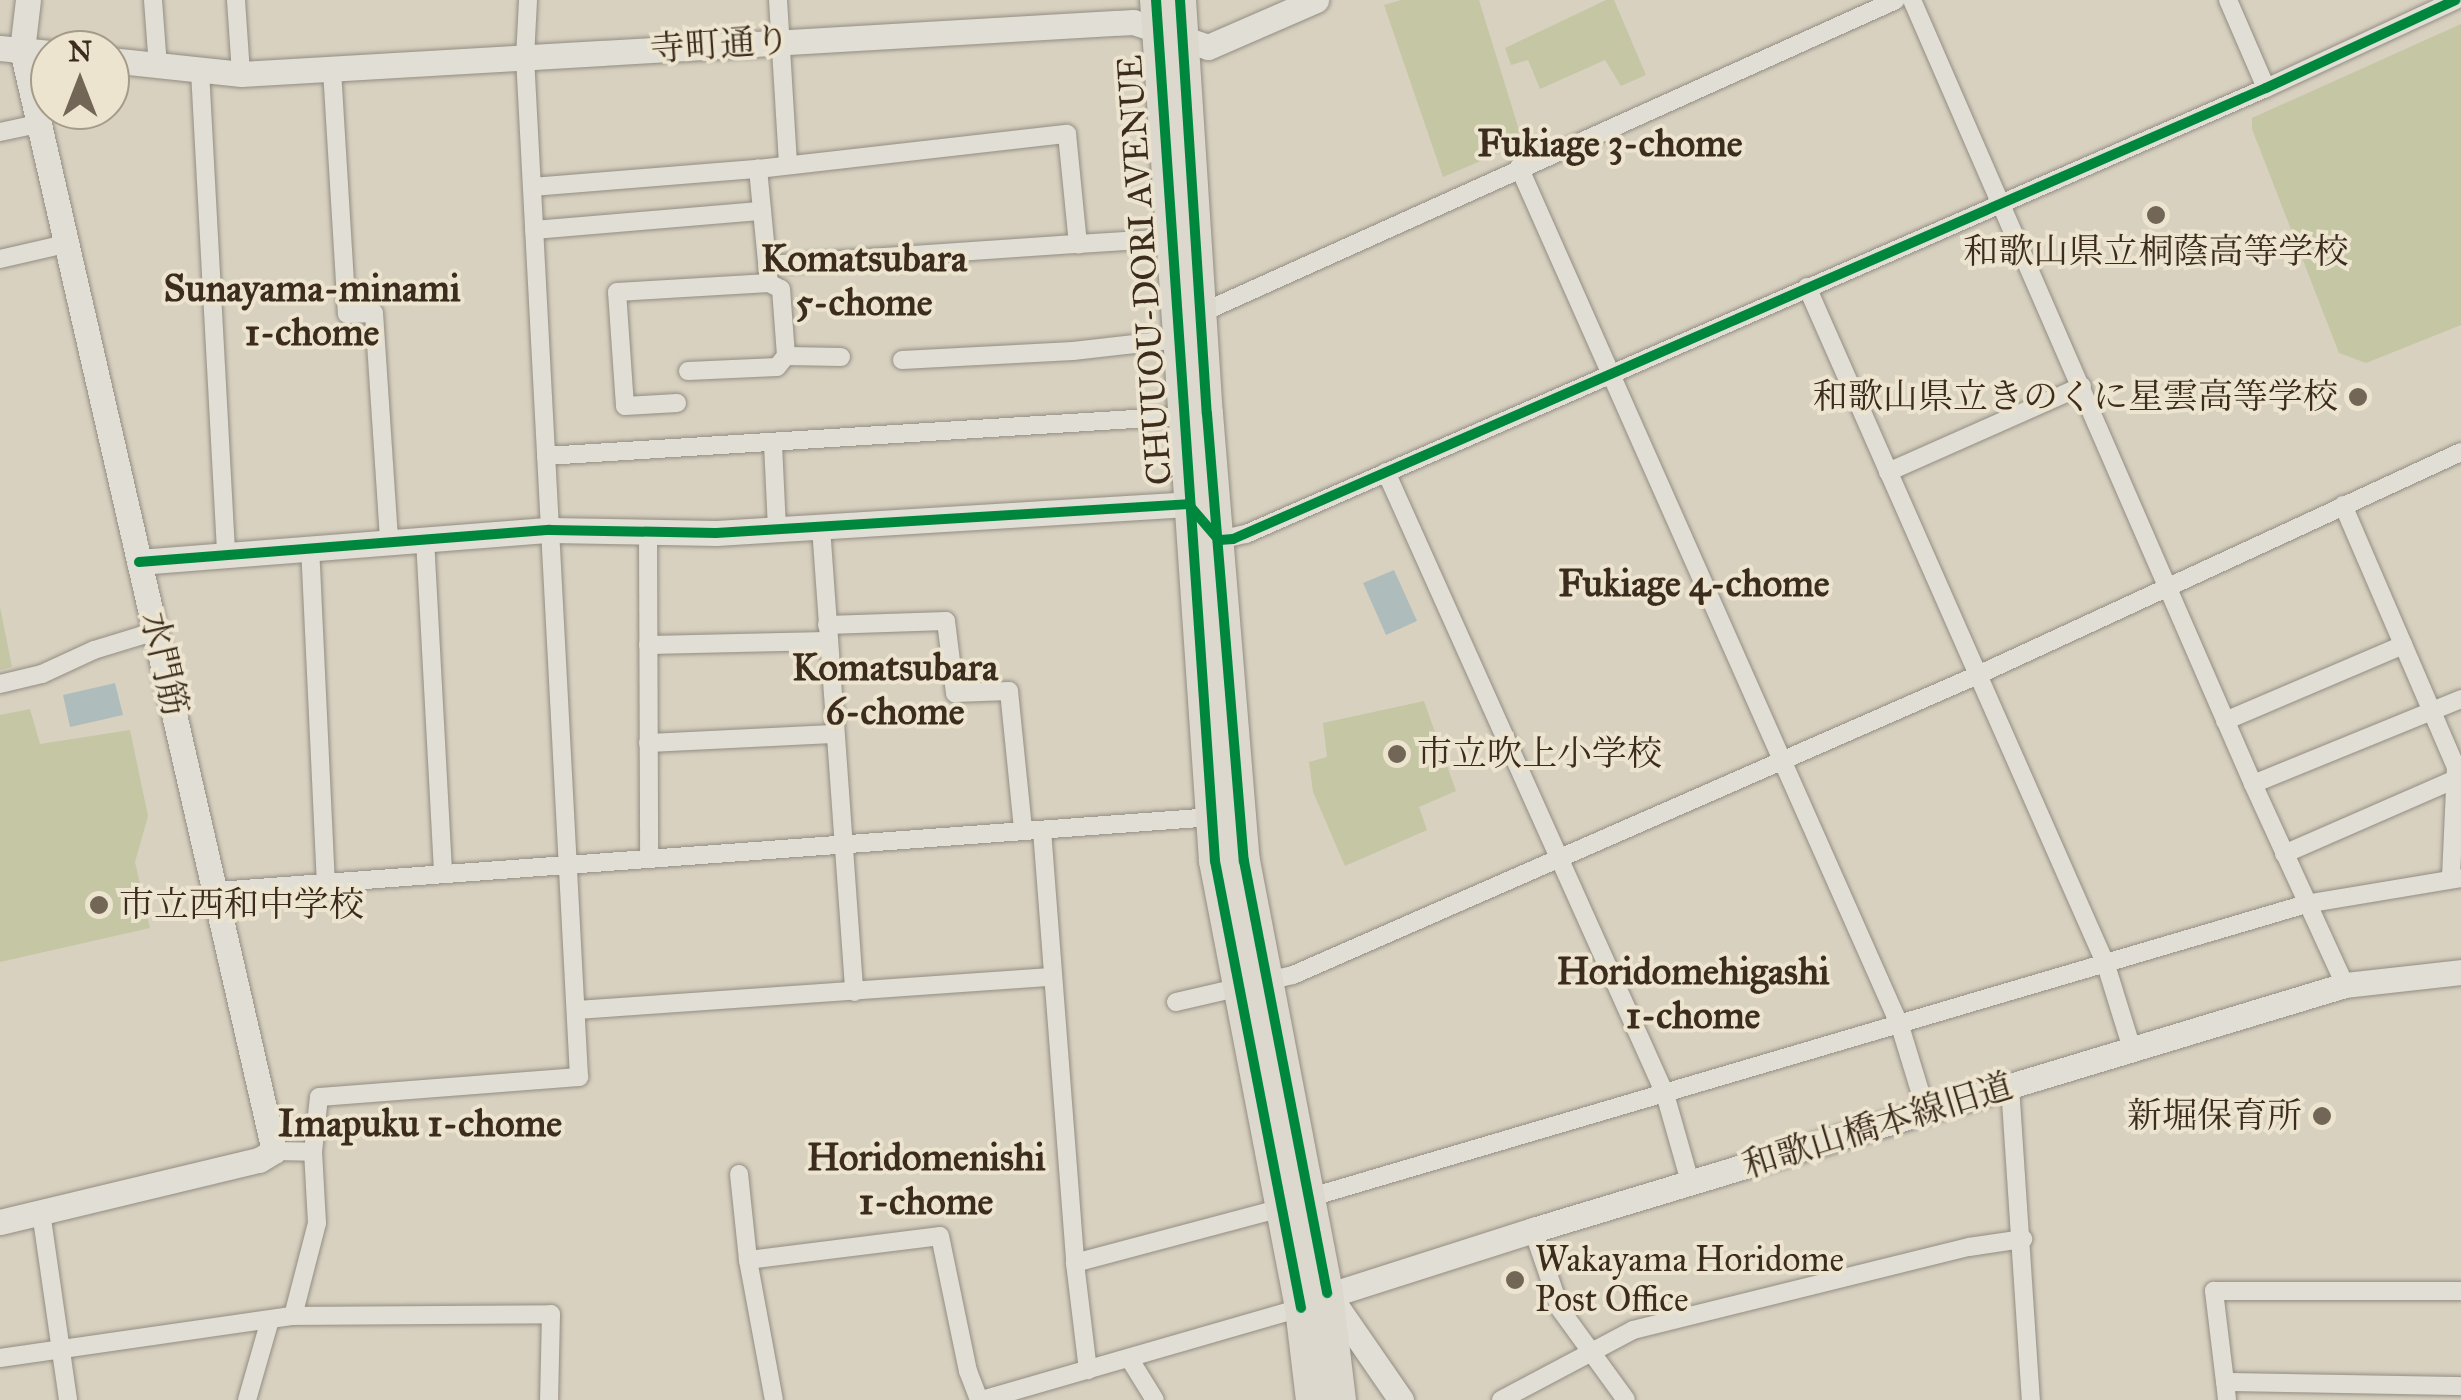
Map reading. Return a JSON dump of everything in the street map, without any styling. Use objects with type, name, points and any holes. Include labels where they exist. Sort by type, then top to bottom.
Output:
[{"type":"highway","name":"CHUUOU-DORI AVENUE","points":[[1180,0],[1165,22],[1172,238],[1181,416],[1215,861],[1250,985],[1314,1300],[1340,1400]]},
{"type":"highway","name":"CHUUOU-DORI AVENUE","points":[[1165,22],[1200,312],[1244,860],[1250,985]]},
{"type":"highway","name":"CHUUOU-DORI AVENUE","points":[[1312,1400],[1314,1300]]},
{"type":"street","name":"水門筋","points":[[28,0],[11,49],[30,102]]},
{"type":"street","points":[[153,0],[158,66]]},
{"type":"street","points":[[236,0],[241,74]]},
{"type":"street","points":[[293,1316],[317,1223],[312,1152],[319,1097],[579,1077],[525,58],[528,0]]},
{"type":"street","points":[[778,0],[788,165]]},
{"type":"street","name":"寺町通り","points":[[130,62],[241,74],[1132,22],[1165,22],[1196,46],[1224,44],[1316,0]]},
{"type":"street","points":[[902,360],[1073,351],[1178,339],[1200,312],[1896,0]]},
{"type":"street","points":[[1912,0],[2253,784],[2345,985]]},
{"type":"street","points":[[139,562],[550,530],[777,530],[1188,504],[1218,540],[1246,534],[2266,88],[2456,0]]},
{"type":"street","points":[[2233,2],[2266,88]]},
{"type":"street","points":[[332,70],[347,314],[374,313],[390,541]]},
{"type":"street","points":[[200,71],[226,553]]},
{"type":"street","points":[[0,132],[30,126]]},
{"type":"street","name":"水門筋","points":[[39,130],[217,890],[274,1152]]},
{"type":"street","points":[[532,187],[758,169],[1067,134],[1078,244]]},
{"type":"street","points":[[1519,167],[1900,1026],[1926,1111]]},
{"type":"street","points":[[688,372],[777,367],[786,356],[781,288],[768,274],[758,169]]},
{"type":"street","points":[[534,230],[762,211]]},
{"type":"street","points":[[677,403],[625,406],[617,292],[768,274],[1172,238]]},
{"type":"street","points":[[0,259],[65,244]]},
{"type":"street","points":[[1807,287],[2106,964],[2132,1049]]},
{"type":"street","points":[[786,356],[841,357]]},
{"type":"street","points":[[1888,472],[2082,386]]},
{"type":"street","points":[[546,456],[1181,416]]},
{"type":"street","points":[[772,444],[777,530]]},
{"type":"street","points":[[1176,1002],[1292,975],[1980,674],[2461,452]]},
{"type":"street","points":[[1386,472],[1664,1094],[1690,1182]]},
{"type":"street","points":[[1075,1263],[1295,1203],[2306,904],[2456,879],[2456,767],[2343,506]]},
{"type":"street","points":[[821,527],[854,992]]},
{"type":"street","points":[[648,531],[648,858]]},
{"type":"street","points":[[426,539],[443,873]]},
{"type":"street","points":[[310,546],[326,883]]},
{"type":"street","points":[[648,645],[946,622],[955,693],[1009,690],[1051,977],[1088,1370]]},
{"type":"street","points":[[0,684],[42,674],[94,650],[156,631]]},
{"type":"street","points":[[2225,720],[2402,644]]},
{"type":"street","points":[[2253,784],[2461,699]]},
{"type":"street","points":[[648,742],[834,734]]},
{"type":"street","points":[[2284,854],[2456,780]]},
{"type":"street","points":[[217,890],[1212,817]]},
{"type":"street","name":"和歌山橋本線旧道","points":[[1314,1300],[2345,985],[2461,972]]},
{"type":"street","points":[[576,1010],[1051,977]]},
{"type":"street","points":[[2010,1086],[2023,1239],[2030,1400]]},
{"type":"street","points":[[0,1222],[259,1160],[274,1152],[312,1152]]},
{"type":"street","points":[[739,1174],[748,1260],[774,1400]]},
{"type":"street","points":[[41,1212],[68,1400]]},
{"type":"street","points":[[1533,1230],[1560,1309],[1626,1400]]},
{"type":"street","points":[[748,1260],[940,1236],[968,1370],[981,1400],[1314,1300],[1402,1400]]},
{"type":"street","points":[[1501,1400],[1633,1330],[1969,1247],[2023,1239]]},
{"type":"street","points":[[2461,1291],[2214,1291],[2226,1391],[2461,1386]]},
{"type":"street","points":[[0,1358],[293,1316],[551,1314],[549,1400]]},
{"type":"street","points":[[246,1400],[270,1320]]},
{"type":"street","points":[[1129,1358],[1155,1400]]},
{"type":"green space","points":[[1401,0],[1479,0],[1523,143],[1443,177],[1384,5]]},
{"type":"green space","points":[[1606,0],[1614,0],[1646,75],[1621,86],[1605,60],[1540,89],[1528,60],[1511,65],[1505,48]]},
{"type":"green space","points":[[2461,24],[2461,325],[2366,363],[2339,353],[2252,129],[2252,118]]},
{"type":"green space","points":[[0,607],[12,667],[0,670]]},
{"type":"green space","points":[[1424,701],[1456,791],[1419,807],[1427,830],[1345,866],[1313,792],[1309,762],[1327,757],[1323,723]]},
{"type":"green space","points":[[30,709],[40,744],[130,730],[148,816],[135,862],[150,928],[0,962],[0,715]]},
{"type":"shaded area","points":[[1394,570],[1417,621],[1386,635],[1363,583]]},
{"type":"shaded area","points":[[115,683],[123,715],[70,727],[63,695]]},
{"type":"cycle path","points":[[1156,0],[1215,861],[1301,1308]]},
{"type":"cycle path","points":[[1180,0],[1207,414],[1244,861],[1327,1293]]},
{"type":"cycle path","points":[[139,562],[550,530],[716,533],[1188,504],[1219,540],[1233,539],[2266,88],[2456,0]]},
{"type":"place","name":"和歌山県立桐蔭高等学校","points":[[2156,215]]},
{"type":"place","name":"和歌山県立きのくに星雲高等学校","points":[[2358,397]]},
{"type":"place","name":"市立吹上小学校","points":[[1397,754]]},
{"type":"place","name":"市立西和中学校","points":[[99,905]]},
{"type":"place","name":"新堀保育所","points":[[2322,1116]]},
{"type":"place","name":"Wakayama Horidome Post Office","points":[[1515,1280]]},
{"type":"district","name":"Fukiage 3-chome","points":[[1610,144]]},
{"type":"district","name":"Komatsubara 5-chome","points":[[864,281]]},
{"type":"district","name":"Sunayama-minami 1-chome","points":[[312,311]]},
{"type":"district","name":"Fukiage 4-chome","points":[[1694,584]]},
{"type":"district","name":"Komatsubara 6-chome","points":[[895,690]]},
{"type":"district","name":"Horidomehigashi 1-chome","points":[[1693,994]]},
{"type":"district","name":"Imapuku 1-chome","points":[[420,1124]]},
{"type":"district","name":"Horidomenishi 1-chome","points":[[926,1180]]}]
